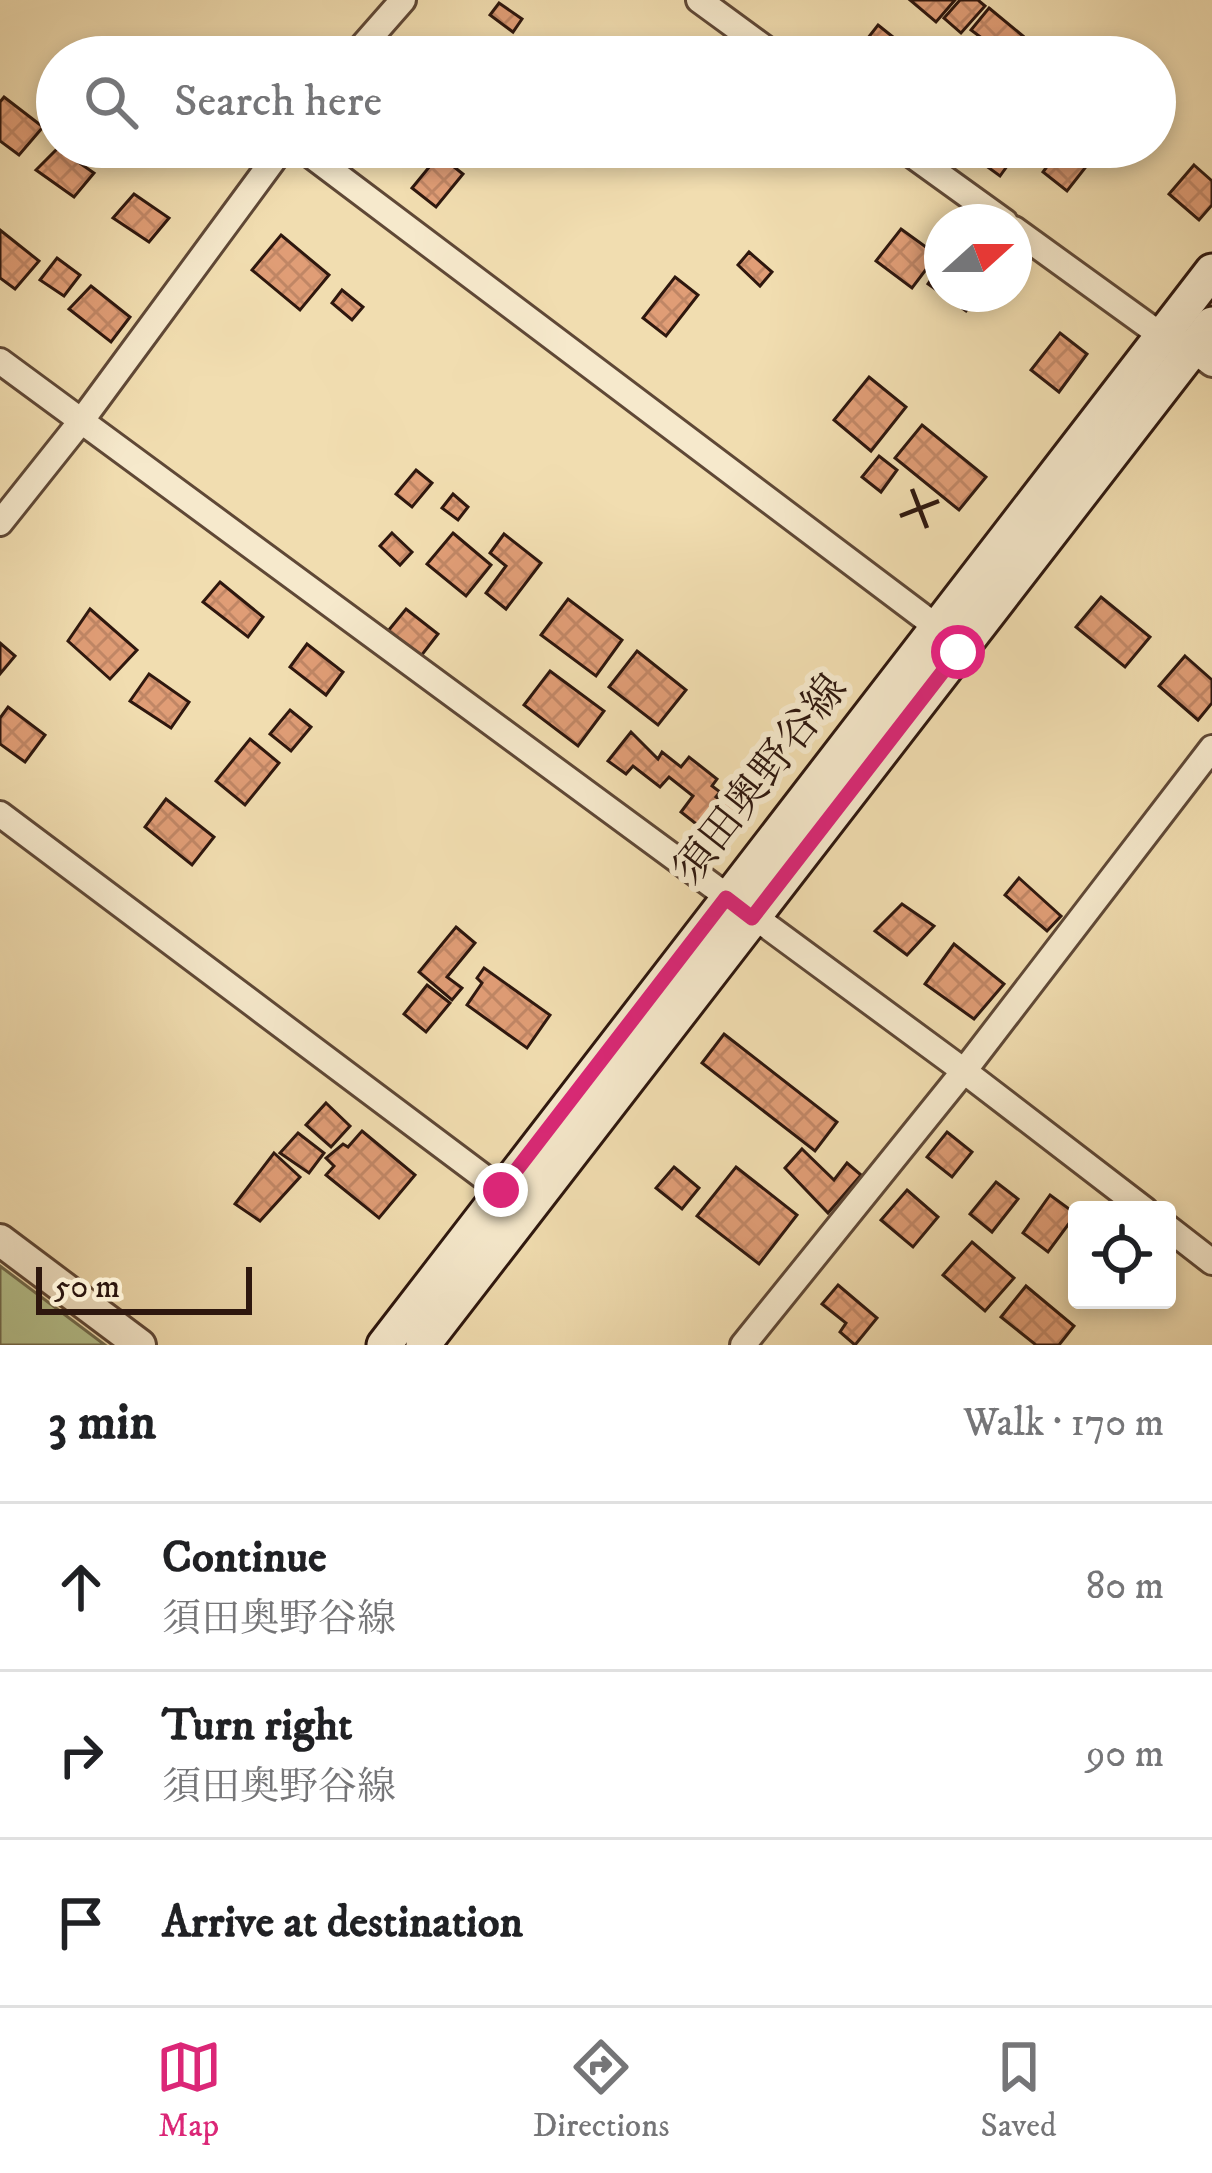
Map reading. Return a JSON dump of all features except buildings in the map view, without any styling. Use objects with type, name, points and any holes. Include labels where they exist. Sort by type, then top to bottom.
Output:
[{"type":"main road","name":"須田奥野谷線","points":[[423,1345],[739,908],[950,636],[1195,343],[1212,271]]},
{"type":"main road","name":"須田奥野谷線","points":[[384,1345],[501,1190],[739,908]]},
{"type":"street","points":[[371,36],[403,0]]},
{"type":"street","points":[[699,0],[749,36]]},
{"type":"street","points":[[0,523],[268,168]]},
{"type":"street","points":[[328,168],[950,636]]},
{"type":"street","points":[[931,168],[980,204]]},
{"type":"street","points":[[1032,240],[1195,343]]},
{"type":"street","points":[[0,361],[964,1071],[1132,1201]]},
{"type":"street","points":[[743,1345],[1207,766]]},
{"type":"street","points":[[0,814],[501,1190]]},
{"type":"street","points":[[1176,1234],[1212,1262]]},
{"type":"street","points":[[0,1240],[140,1345]]},
{"type":"green space","points":[[0,1266],[105,1345],[0,1345]]},
{"type":"route","points":[[501,1190],[726,898],[752,918],[958,652]]}]
